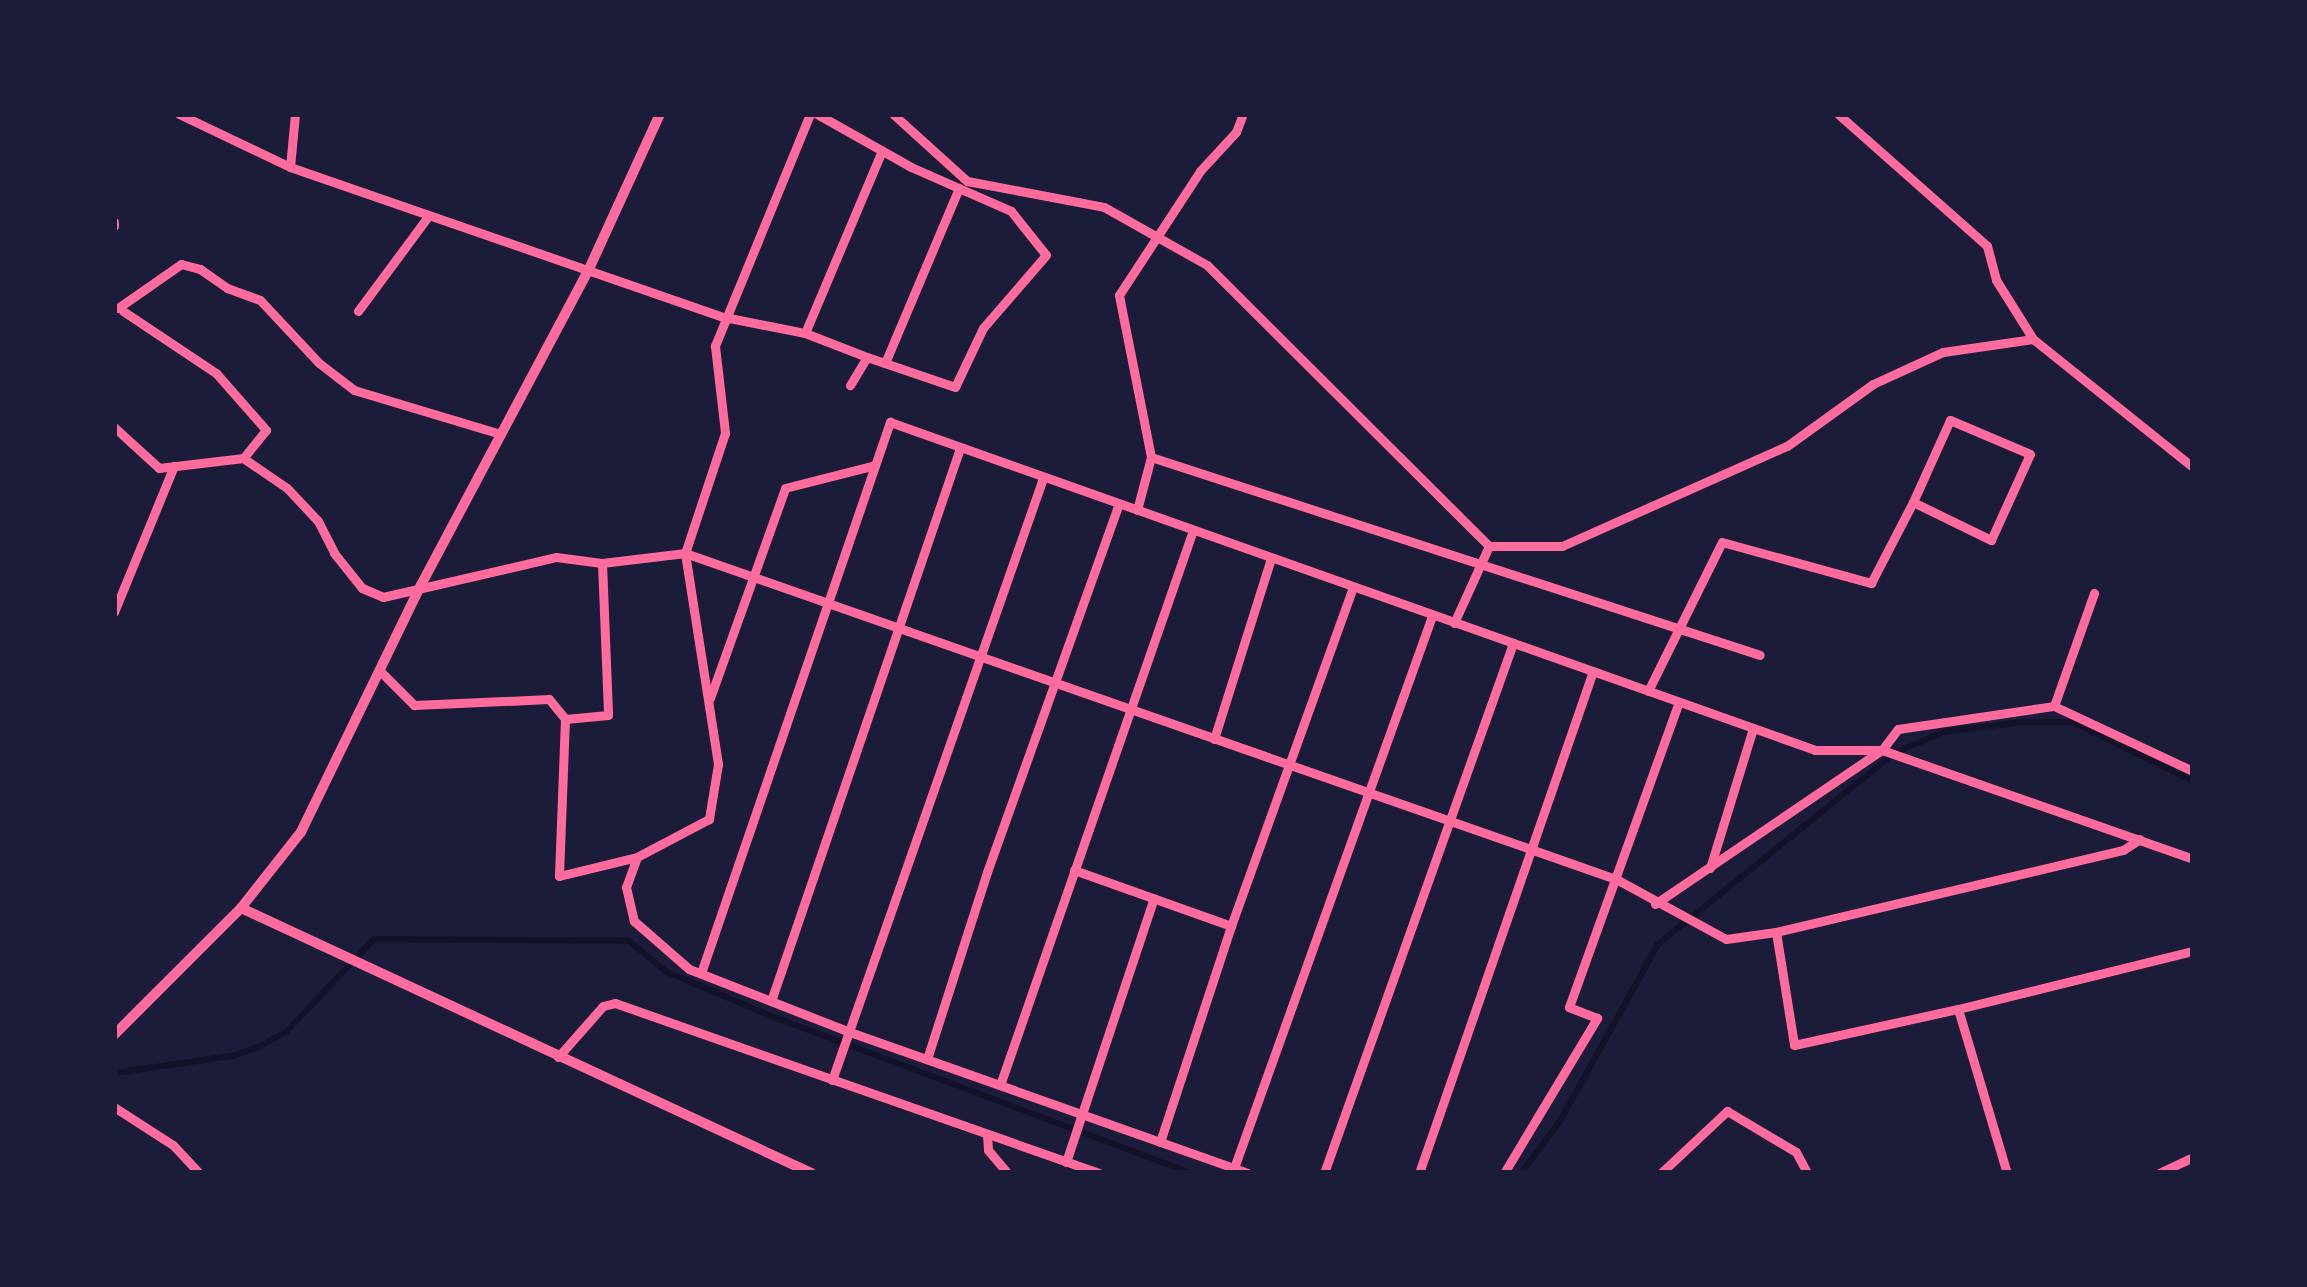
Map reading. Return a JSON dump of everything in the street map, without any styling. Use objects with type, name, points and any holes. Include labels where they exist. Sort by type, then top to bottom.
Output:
[{"type":"street","points":[[179,114],[290,167],[724,317],[805,333],[955,387],[983,328],[1046,255],[1011,211],[814,114],[724,317],[715,346],[724,433],[685,553],[718,764],[709,819],[637,857],[559,876],[565,719],[549,699],[414,705],[381,672]]},
{"type":"street","points":[[290,167],[295,114]]},
{"type":"street","points":[[114,1036],[241,908],[301,832],[422,585],[589,269],[660,114]]},
{"type":"street","points":[[893,114],[968,181],[1104,207],[1207,265],[1489,546],[1562,546],[1787,446],[1873,385],[1943,352],[2033,339]]},
{"type":"street","points":[[1137,510],[1151,457],[1119,296],[1200,171],[1236,132],[1243,114]]},
{"type":"street","points":[[1838,114],[1987,246],[1996,280],[2033,339],[2193,467]]},
{"type":"street","points":[[805,333],[882,151]]},
{"type":"street","points":[[885,363],[959,188]]},
{"type":"street","points":[[358,311],[430,215]]},
{"type":"street","points":[[243,458],[266,430],[216,373],[117,310],[181,264],[260,300],[319,363],[354,390],[501,434]]},
{"type":"street","points":[[850,385],[867,356]]},
{"type":"street","points":[[1648,691],[1722,542],[1871,583],[1950,420],[2030,454],[1991,540],[1913,502]]},
{"type":"street","points":[[701,973],[890,422],[1815,750],[1882,751],[2193,859]]},
{"type":"street","points":[[114,427],[159,468],[243,458],[287,488],[318,520],[334,553],[362,588],[383,597],[556,557],[602,563],[685,553],[1616,880],[1726,939],[1777,932],[2123,850],[2140,839]]},
{"type":"street","points":[[771,1001],[960,448]]},
{"type":"street","points":[[1151,457],[1760,655]]},
{"type":"street","points":[[709,704],[785,488],[875,465]]},
{"type":"street","points":[[114,612],[173,466]]},
{"type":"street","points":[[832,1080],[1043,478]]},
{"type":"street","points":[[928,1059],[987,872],[1119,504]]},
{"type":"street","points":[[1000,1085],[1193,530]]},
{"type":"street","points":[[1454,623],[1489,546]]},
{"type":"street","points":[[1214,739],[1271,558]]},
{"type":"street","points":[[565,719],[608,715],[602,563]]},
{"type":"street","points":[[1160,1142],[1231,926],[1353,587]]},
{"type":"street","points":[[2054,706],[2094,593]]},
{"type":"street","points":[[1234,1168],[1432,616]]},
{"type":"street","points":[[1324,1173],[1513,643]]},
{"type":"street","points":[[1419,1173],[1593,671]]},
{"type":"street","points":[[1504,1173],[1597,1018],[1569,1007],[1679,702]]},
{"type":"street","points":[[1655,904],[1882,751],[1898,729],[2054,706],[2193,771]]},
{"type":"street","points":[[1710,868],[1753,728]]},
{"type":"street","points":[[637,857],[626,886],[634,922],[701,973],[846,1035],[928,1059],[1248,1173]]},
{"type":"street","points":[[1074,870],[1231,926]]},
{"type":"street","points":[[1066,1162],[1154,898]]},
{"type":"street","points":[[241,908],[811,1173]]},
{"type":"street","points":[[1777,932],[1794,1045],[2193,951]]},
{"type":"street","points":[[558,1057],[603,1006],[615,1003],[1099,1173]]},
{"type":"street","points":[[1958,1009],[2008,1173]]},
{"type":"street","points":[[114,1107],[173,1145],[200,1173]]},
{"type":"street","points":[[1661,1173],[1726,1111],[1796,1152],[1807,1173]]},
{"type":"street","points":[[987,1136],[988,1150],[1007,1173]]},
{"type":"street","points":[[2159,1173],[2193,1157]]},
{"type":"waterway","points":[[1521,1173],[1560,1121],[1658,944],[1895,753],[1943,732],[2022,722],[2073,722],[2193,781]]},
{"type":"waterway","points":[[114,1073],[232,1056],[261,1046],[287,1031],[374,939],[629,941],[667,972],[771,1016],[1191,1173]]}]
